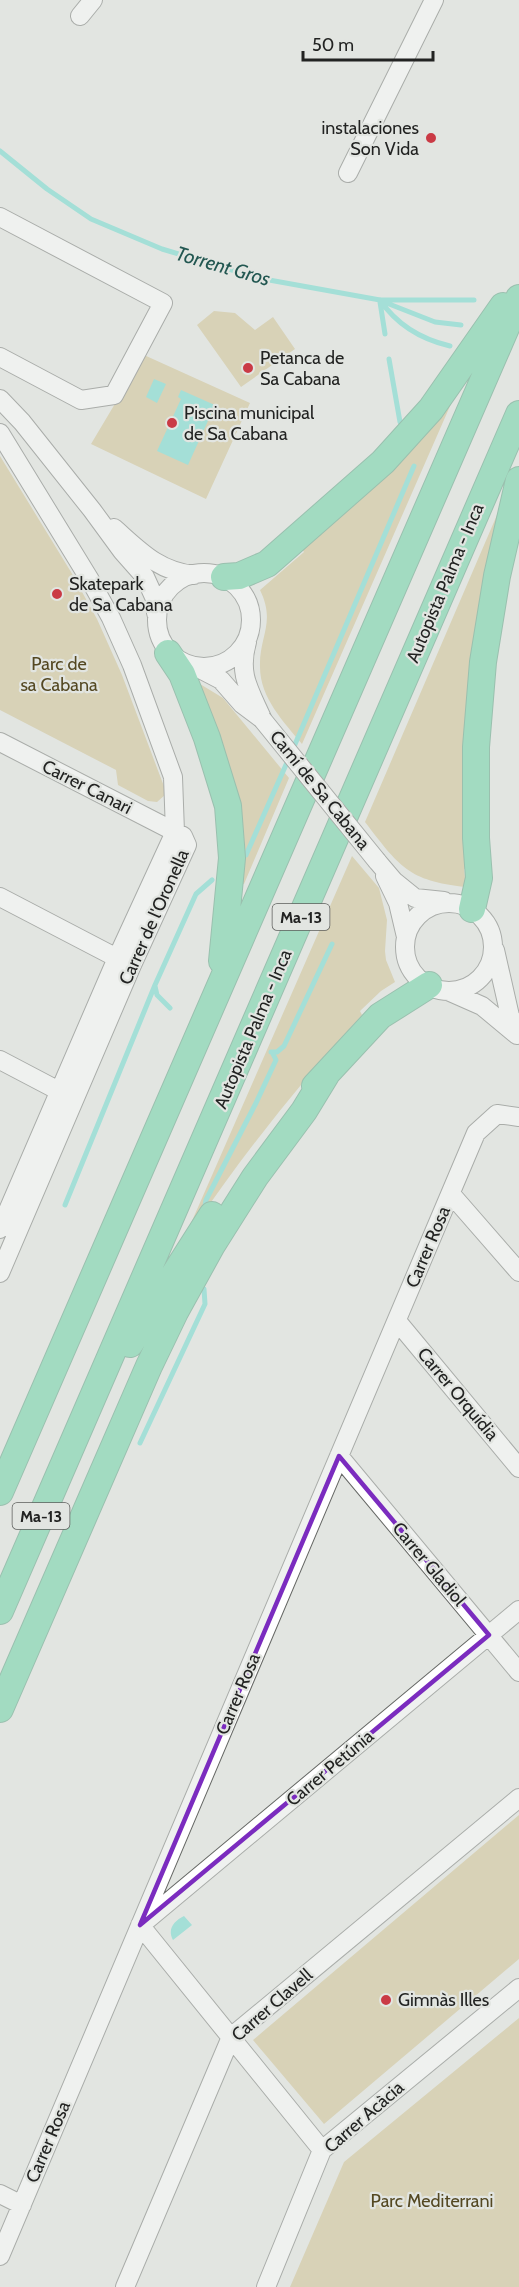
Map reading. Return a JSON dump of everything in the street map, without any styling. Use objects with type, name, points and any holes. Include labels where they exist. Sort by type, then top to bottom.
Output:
[{"type":"highway","points":[[224,577],[252,572],[276,558],[389,456],[431,409],[519,283]]},
{"type":"highway","name":"Ma-13","points":[[0,1492],[519,298]]},
{"type":"highway","name":"Autopista Palma - Inca","points":[[0,1611],[519,414]]},
{"type":"highway","points":[[462,905],[479,878],[476,838],[476,747],[483,662],[497,576],[519,480]]},
{"type":"highway","points":[[168,653],[182,674],[207,738],[228,806],[232,858],[231,884],[219,990]]},
{"type":"highway","points":[[82,1420],[198,1235],[281,1121],[380,1016],[395,1005],[439,988]]},
{"type":"highway","points":[[0,1709],[149,1366],[175,1312],[212,1245],[255,1177],[304,1111],[326,1075]]},
{"type":"street","points":[[81,16],[93,0]]},
{"type":"street","points":[[348,173],[434,0]]},
{"type":"street","points":[[0,217],[163,303],[114,395],[81,400],[0,357]]},
{"type":"street","points":[[0,399],[22,422],[149,583],[155,598],[159,635],[168,653],[196,667],[214,666],[237,654],[248,640],[253,622],[248,603],[239,588],[224,577],[180,573],[156,564],[92,510]]},
{"type":"street","points":[[0,433],[90,580],[111,618],[132,665],[173,777],[175,832]]},
{"type":"street","points":[[156,617],[158,605],[170,587],[178,581],[196,575]]},
{"type":"street","name":"Camí de Sa Cabana","points":[[248,640],[243,658],[244,677],[262,719]]},
{"type":"street","name":"Camí de Sa Cabana","points":[[196,667],[221,680],[242,704],[262,719],[394,881],[415,898],[462,905]]},
{"type":"street","name":"Carrer Canari","points":[[0,742],[175,832]]},
{"type":"street","name":"Carrer de l'Oronella","points":[[0,1229],[117,958],[175,832],[186,839],[186,849],[5,1246],[0,1273]]},
{"type":"street","name":"Camí de Sa Cabana","points":[[377,861],[398,903],[406,937]]},
{"type":"street","points":[[0,897],[117,958]]},
{"type":"street","points":[[519,1031],[510,1016],[493,939],[486,922],[462,905],[440,903],[418,915],[410,925],[405,950],[407,963],[414,974],[439,988],[482,1006],[519,1036]]},
{"type":"street","points":[[439,988],[461,990],[483,976],[494,952],[493,939]]},
{"type":"street","points":[[0,1060],[59,1091]]},
{"type":"street","name":"Carrer Rosa","points":[[0,2256],[477,1133],[497,1114],[519,1117]]},
{"type":"street","points":[[451,1194],[519,1272]]},
{"type":"street","name":"Carrer Orquídia","points":[[397,1321],[519,1468]]},
{"type":"street","name":"Carrer Gladiol","points":[[339,1456],[519,1672]]},
{"type":"street","name":"Carrer Petúnia","points":[[140,1925],[519,1610]]},
{"type":"street","name":"Carrer Clavell","points":[[125,2287],[231,2037],[519,1798]]},
{"type":"street","points":[[140,1925],[322,2150]]},
{"type":"street","name":"Carrer Acàcia","points":[[266,2287],[322,2150],[519,1988]]},
{"type":"street","points":[[0,2194],[22,2205]]},
{"type":"highlighted area","points":[[339,1456],[489,1635],[140,1925]]},
{"type":"green space","name":"Petanca de Sa Cabana","points":[[214,311],[235,313],[255,330],[273,317],[295,349],[241,387],[197,325]]},
{"type":"green space","name":"Piscina municipal de Sa Cabana","points":[[144,355],[250,403],[206,499],[91,444]]},
{"type":"green space","points":[[454,397],[302,744],[274,709],[261,678],[260,656],[267,612],[260,590],[304,552],[301,548]]},
{"type":"green space","name":"Parc de sa Cabana","points":[[0,456],[97,619],[122,675],[165,789],[165,795],[157,802],[148,801],[118,785],[116,770],[0,710]]},
{"type":"green space","points":[[506,494],[473,868],[464,869],[466,887],[431,880],[406,869],[387,850],[365,822]]},
{"type":"green space","points":[[200,684],[223,698],[289,778],[244,884],[240,883],[203,701],[206,699]]},
{"type":"green space","points":[[352,856],[379,888],[387,920],[386,960],[395,982],[381,991],[360,1011],[362,1015],[294,1093],[231,1174],[192,1230],[188,1230]]},
{"type":"green space","name":"Gimnàs Illes","points":[[519,1815],[519,1959],[324,2124],[253,2040]]},
{"type":"green space","name":"Parc Mediterrani","points":[[519,2018],[519,2287],[290,2287],[344,2162]]},
{"type":"water","points":[[154,379],[166,384],[157,403],[146,397]]},
{"type":"water","points":[[181,390],[217,406],[215,413],[212,412],[188,465],[157,451],[181,399],[178,397]]},
{"type":"water","points":[[184,1916],[192,1925],[173,1940],[172,1926]]},
{"type":"waterway","name":"Torrent Gros","points":[[0,151],[47,189],[91,219],[162,249],[258,278],[380,300],[474,300]]},
{"type":"waterway","points":[[380,300],[394,317],[410,330],[450,346]]},
{"type":"waterway","points":[[380,302],[385,334]]},
{"type":"waterway","points":[[384,302],[435,322],[461,325]]},
{"type":"waterway","points":[[389,359],[400,422]]},
{"type":"waterway","points":[[293,749],[414,466]]},
{"type":"waterway","points":[[246,855],[289,758]]},
{"type":"waterway","points":[[65,1205],[155,985],[196,894],[212,880]]},
{"type":"waterway","points":[[271,1052],[277,1052],[284,1046],[332,944]]},
{"type":"waterway","points":[[155,986],[157,995],[170,1008]]},
{"type":"waterway","points":[[205,1206],[276,1060],[272,1052]]},
{"type":"waterway","points":[[140,1443],[205,1304],[204,1289]]},
{"type":"place","name":"instalaciones Son Vida","points":[[431,138]]},
{"type":"place","name":"Petanca de Sa Cabana","points":[[248,368]]},
{"type":"place","name":"Piscina municipal de Sa Cabana","points":[[172,423]]},
{"type":"place","name":"Skatepark de Sa Cabana","points":[[57,594]]},
{"type":"place","name":"Gimnàs Illes","points":[[386,2000]]}]
